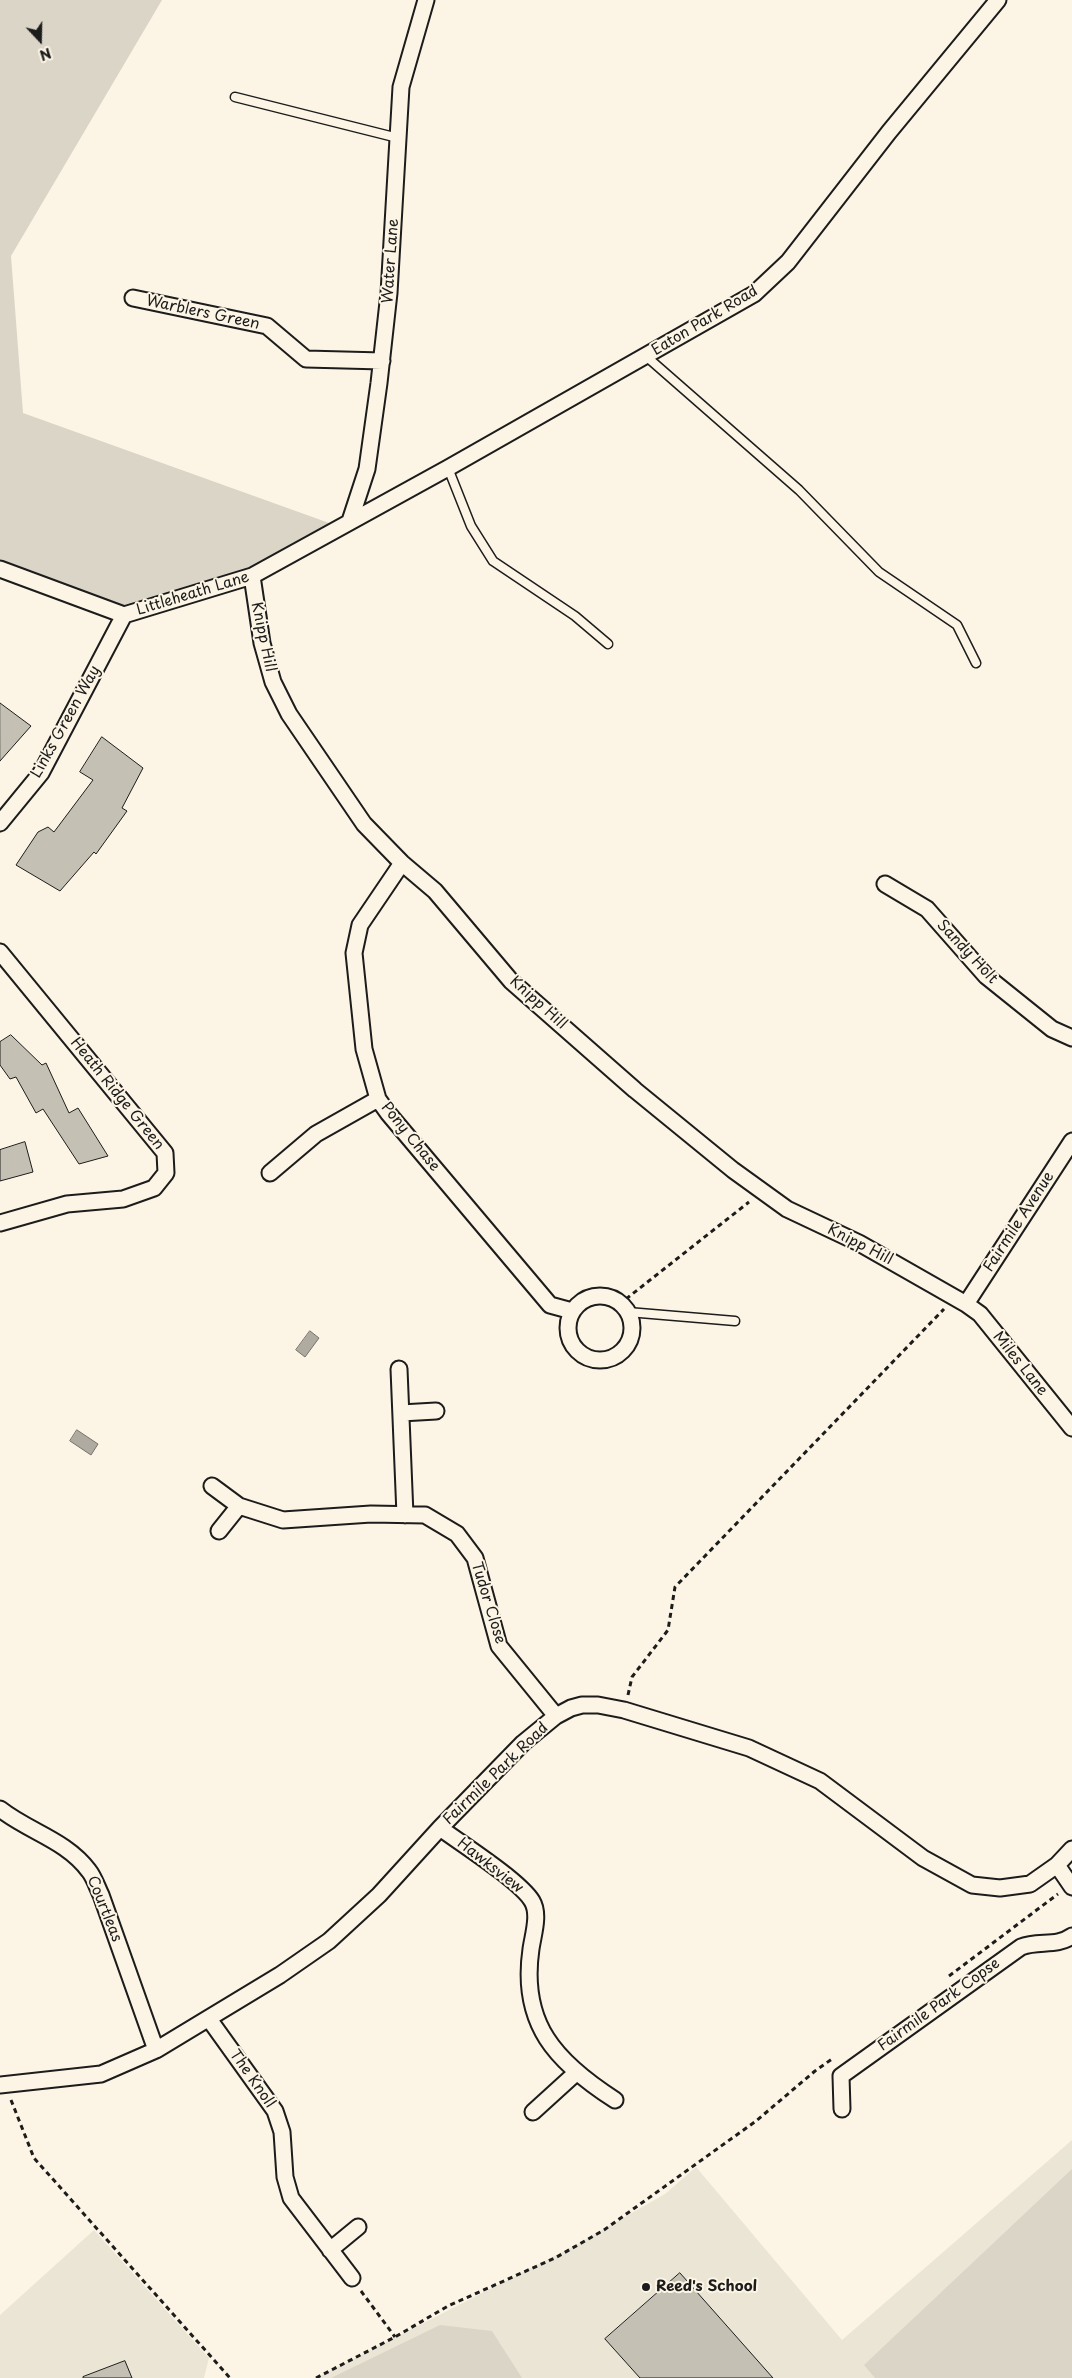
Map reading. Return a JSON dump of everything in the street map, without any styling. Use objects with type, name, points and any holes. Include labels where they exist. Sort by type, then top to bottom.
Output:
[{"type":"street","name":"Water Lane","points":[[350,521],[367,469],[390,293],[401,87],[426,0]]},
{"type":"street","name":"Eaton Park Road","points":[[350,521],[647,357],[754,294],[788,262],[889,132],[998,0]]},
{"type":"street","name":"Warblers Green","points":[[133,298],[267,326],[306,359],[382,361]]},
{"type":"street","name":"Littleheath Lane","points":[[0,569],[124,615],[252,576],[350,521]]},
{"type":"street","name":"Knipp Hill","points":[[252,576],[262,643],[273,682],[289,714],[364,824],[402,863],[435,891],[511,980],[635,1090],[733,1170],[787,1210],[860,1243],[961,1301]]},
{"type":"street","name":"Links Green Way","points":[[0,823],[40,773],[124,615]]},
{"type":"street","name":"Pony Chase","points":[[402,863],[360,925],[354,953],[364,1049],[378,1099],[550,1305],[572,1311]]},
{"type":"street","name":"Sandy Holt","points":[[885,884],[927,909],[986,976],[1052,1030],[1072,1038]]},
{"type":"street","name":"Heath Ridge Green","points":[[0,952],[165,1153],[166,1173],[154,1188],[123,1200],[67,1204],[0,1223]]},
{"type":"street","points":[[270,1173],[316,1134],[378,1099]]},
{"type":"street","name":"Fairmile Avenue","points":[[961,1301],[1072,1140]]},
{"type":"street","points":[[596,1296],[612,1298],[625,1308],[632,1332],[626,1347],[618,1355],[596,1360],[586,1357],[572,1343],[568,1333],[568,1322],[572,1311],[586,1299],[596,1296]]},
{"type":"street","name":"Miles Lane","points":[[961,1301],[980,1314],[1072,1428]]},
{"type":"street","points":[[399,1369],[405,1515]]},
{"type":"street","points":[[401,1413],[436,1412]]},
{"type":"street","name":"Tudor Close","points":[[212,1486],[239,1506],[283,1520],[371,1514],[424,1515],[457,1534],[475,1558],[499,1646],[556,1716]]},
{"type":"street","points":[[219,1531],[239,1506]]},
{"type":"street","name":"Fairmile Park Road","points":[[2,2084],[101,2074],[156,2050],[209,2019],[329,1942],[379,1895],[440,1828],[523,1743],[556,1716],[571,1708],[582,1705],[598,1705],[624,1710],[749,1748],[820,1780],[923,1858],[972,1885],[1000,1888],[1030,1884],[1057,1865],[1072,1849]]},
{"type":"street","name":"Courtleas","points":[[0,1810],[61,1844],[89,1871],[101,1895],[156,2050]]},
{"type":"street","name":"Hawksview","points":[[440,1828],[522,1889],[533,1902],[536,1920],[527,1975],[532,2010],[554,2050],[577,2072],[616,2100]]},
{"type":"street","points":[[1057,1865],[1071,1886]]},
{"type":"street","name":"Fairmile Park Copse","points":[[842,2110],[841,2076],[1021,1947],[1038,1942],[1063,1942],[1072,1936]]},
{"type":"street","name":"The Knoll","points":[[209,2019],[275,2111],[282,2132],[287,2187],[298,2209],[352,2278]]},
{"type":"street","points":[[533,2112],[577,2072]]},
{"type":"street","points":[[330,2250],[358,2227]]},
{"type":"lane","points":[[235,97],[398,138]]},
{"type":"lane","points":[[647,357],[799,490],[879,572],[957,625],[976,663]]},
{"type":"lane","points":[[448,468],[471,526],[492,561],[575,616],[608,644]]},
{"type":"lane","points":[[625,1308],[735,1322]]},
{"type":"path","points":[[625,1308],[748,1202],[757,1206]]},
{"type":"path","points":[[624,1710],[632,1678],[668,1630],[675,1587],[961,1301]]},
{"type":"path","points":[[943,1980],[1071,1886]]},
{"type":"path","points":[[316,2378],[395,2337],[448,2306],[555,2258],[604,2230],[756,2121],[815,2071],[839,2054]]},
{"type":"path","points":[[2,2084],[34,2158],[230,2378]]},
{"type":"path","points":[[352,2278],[395,2337]]},
{"type":"shaded area","points":[[0,0],[162,0],[11,256],[23,413],[332,524],[251,567],[122,608],[0,562]]},
{"type":"shaded area","points":[[310,1331],[319,1338],[305,1357],[296,1350]]},
{"type":"shaded area","points":[[77,1430],[98,1444],[91,1455],[70,1441]]},
{"type":"shaded area","name":"Reed's School","points":[[1072,2140],[1072,2378],[316,2378],[576,2245],[665,2194],[696,2167],[842,2340]]},
{"type":"shaded area","points":[[1072,2169],[1072,2378],[875,2378],[864,2365]]},
{"type":"shaded area","points":[[94,2230],[209,2358],[204,2378],[0,2378],[0,2315]]},
{"type":"shaded area","points":[[440,2325],[492,2331],[522,2378],[331,2378]]},
{"type":"building","points":[[0,703],[31,726],[0,761]]},
{"type":"building","points":[[102,737],[143,768],[122,808],[127,811],[96,854],[94,852],[60,891],[16,865],[38,832],[48,827],[54,832],[93,780],[80,772]]},
{"type":"building","points":[[11,1035],[42,1065],[46,1063],[69,1113],[78,1108],[108,1156],[79,1164],[43,1109],[36,1113],[16,1077],[10,1079],[0,1065],[0,1042]]},
{"type":"building","points":[[25,1142],[33,1172],[0,1181],[0,1150]]},
{"type":"building","points":[[680,2273],[773,2378],[640,2378],[605,2339]]},
{"type":"building","points":[[125,2361],[132,2378],[83,2378],[83,2377]]},
{"type":"place","name":"Reed's School","points":[[646,2287]]}]
